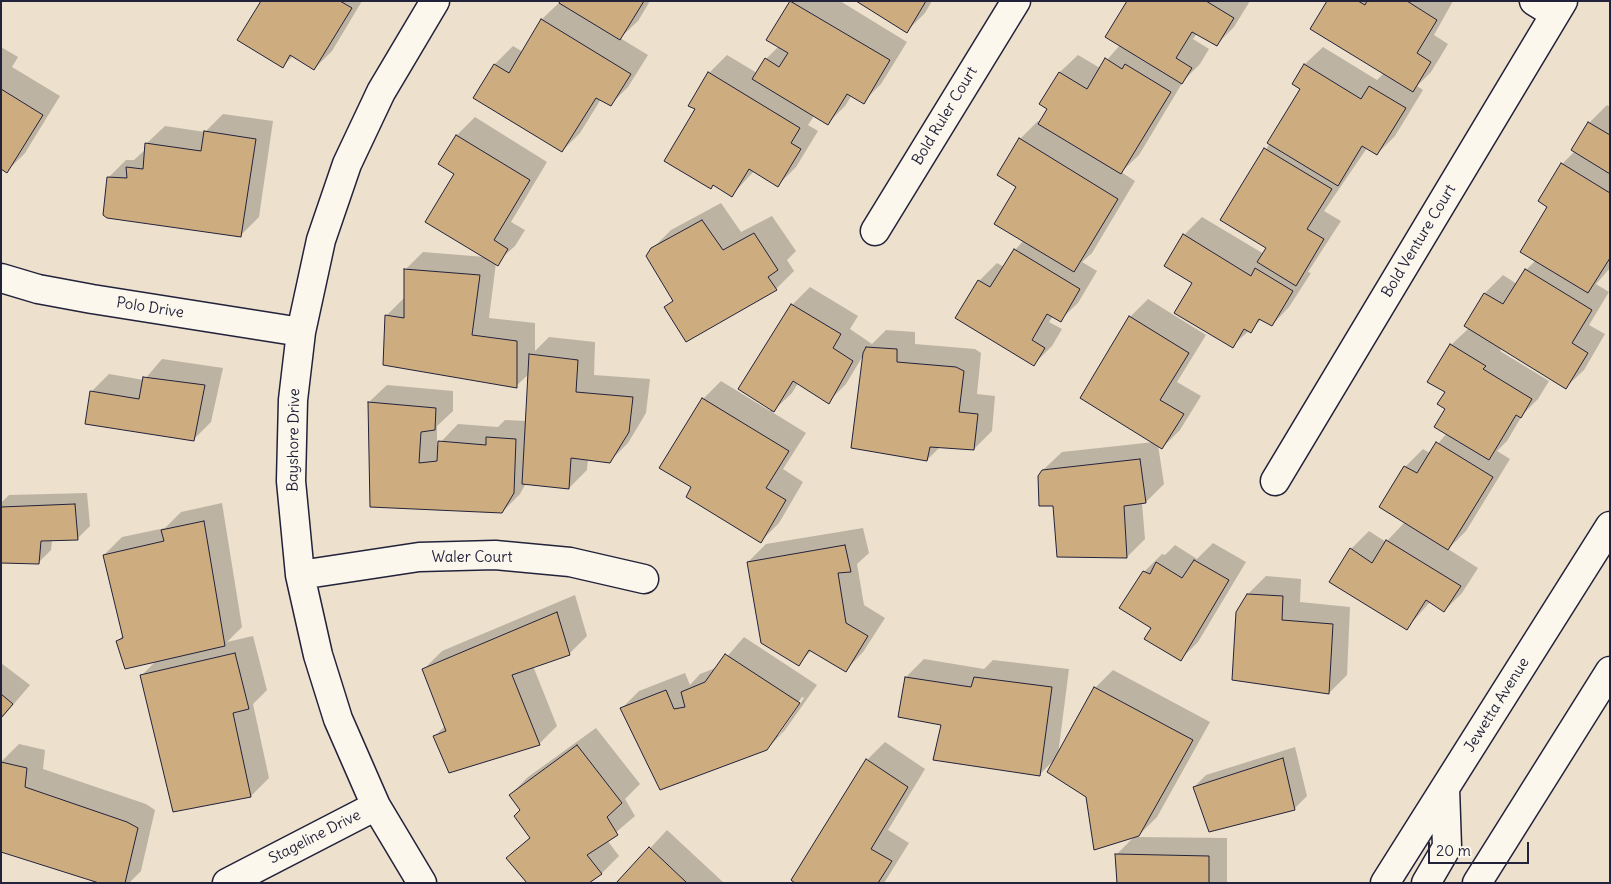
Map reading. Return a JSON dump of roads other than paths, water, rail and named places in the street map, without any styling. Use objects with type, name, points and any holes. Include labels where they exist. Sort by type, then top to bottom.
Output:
[{"type":"street","name":"Bayshore Drive","points":[[422,883],[376,806],[335,710],[318,655],[300,575],[291,481],[293,400],[301,332],[321,240],[347,164],[381,92],[435,1]]},
{"type":"street","name":"Bold Ruler Court","points":[[875,231],[1016,1]]},
{"type":"street","name":"Bold Venture Court","points":[[1275,480],[1551,6]]},
{"type":"street","name":"Polo Drive","points":[[1,278],[38,289],[92,299],[301,332]]},
{"type":"street","name":"Jewetta Avenue","points":[[1385,883],[1610,526]]},
{"type":"street","name":"Waler Court","points":[[300,575],[420,557],[495,556],[570,562],[644,579]]},
{"type":"street","points":[[1477,883],[1610,671]]},
{"type":"street","points":[[1426,883],[1447,847],[1445,788]]},
{"type":"street","name":"Stageline Drive","points":[[227,883],[376,806]]}]
